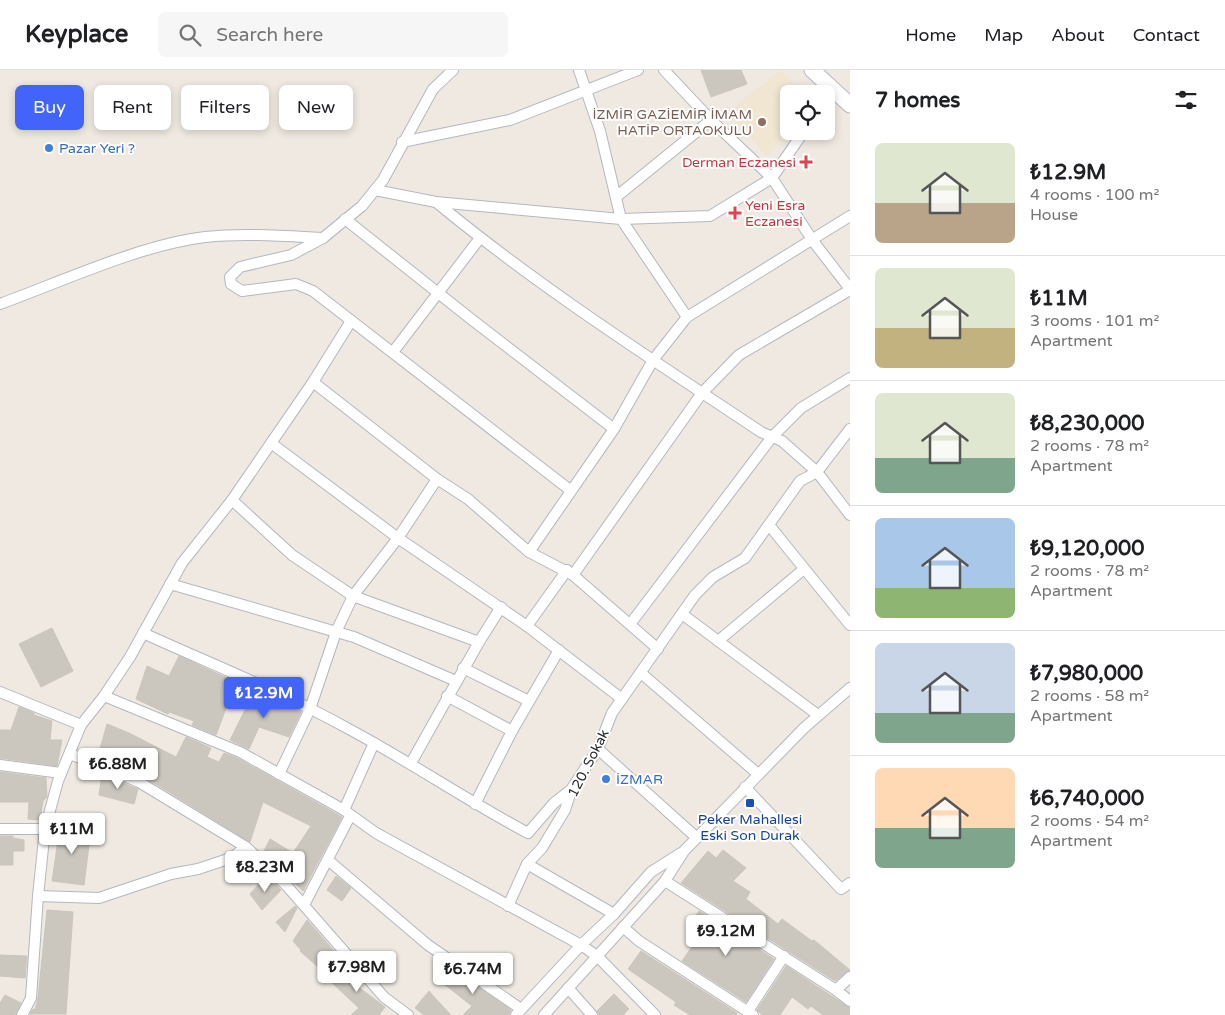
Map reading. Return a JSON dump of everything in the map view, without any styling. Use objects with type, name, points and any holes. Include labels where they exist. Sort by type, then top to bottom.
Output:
[{"type":"main road","points":[[812,70],[823,85]]},
{"type":"main road","points":[[835,97],[850,105]]},
{"type":"street","points":[[453,70],[433,90],[402,142],[383,180],[362,206],[345,218],[323,238],[291,255],[240,268],[230,277],[231,284],[242,291],[296,284],[313,291],[570,490]]},
{"type":"street","points":[[580,70],[600,131],[621,219],[688,317]]},
{"type":"street","points":[[402,142],[510,120],[587,92],[638,70]]},
{"type":"street","points":[[528,626],[570,573],[702,393],[738,355],[850,290],[813,241],[772,178],[711,120],[664,70]]},
{"type":"street","points":[[616,197],[711,120]]},
{"type":"street","points":[[375,190],[436,202],[621,219],[710,216],[772,178],[798,140]]},
{"type":"street","points":[[436,202],[480,238],[570,305],[761,432],[782,441],[817,472],[850,515]]},
{"type":"street","points":[[529,552],[614,428],[653,360],[688,317],[813,241],[850,216]]},
{"type":"street","points":[[345,218],[471,319],[614,428]]},
{"type":"street","points":[[0,304],[171,243],[206,237],[255,235],[323,238]]},
{"type":"street","points":[[393,352],[480,238]]},
{"type":"street","points":[[22,1015],[31,998],[45,829],[61,773],[80,726],[104,696],[143,634],[182,563],[232,500],[313,382],[351,321]]},
{"type":"street","points":[[631,623],[772,437],[801,408],[850,378]]},
{"type":"street","points":[[313,382],[437,479],[468,499],[529,552],[570,573],[631,623],[658,649]]},
{"type":"street","name":"120. Sokak","points":[[508,906],[528,864],[542,848],[561,818],[572,788],[598,749],[612,713],[695,595],[713,577],[745,558],[800,481],[817,472],[850,429]]},
{"type":"street","points":[[271,443],[398,538],[528,626],[622,699]]},
{"type":"street","points":[[279,774],[310,709],[336,632],[353,596],[398,538],[437,479]]},
{"type":"street","points":[[232,500],[292,555],[353,596],[479,642]]},
{"type":"street","points":[[769,525],[850,625]]},
{"type":"street","points":[[718,641],[804,569]]},
{"type":"street","points":[[170,584],[354,637],[456,681]]},
{"type":"street","points":[[411,763],[463,668],[501,607]]},
{"type":"street","points":[[682,614],[818,715]]},
{"type":"street","points":[[143,634],[310,709],[411,763],[475,804],[528,833],[554,803],[572,788]]},
{"type":"street","points":[[475,804],[512,731],[559,650]]},
{"type":"street","points":[[463,668],[529,701]]},
{"type":"street","points":[[641,673],[758,774]]},
{"type":"street","points":[[544,1015],[664,881],[684,851],[818,715],[850,688]]},
{"type":"street","points":[[0,692],[80,726]]},
{"type":"street","points":[[104,696],[240,752],[347,813],[376,833],[581,944],[597,956],[654,1015]]},
{"type":"street","points":[[447,696],[512,731]]},
{"type":"street","points":[[304,905],[328,860],[374,743]]},
{"type":"street","points":[[598,749],[697,838]]},
{"type":"street","points":[[70,754],[139,782],[246,848],[304,905],[384,997],[408,1015]]},
{"type":"street","points":[[0,765],[61,773]]},
{"type":"street","points":[[745,788],[841,889],[850,882]]},
{"type":"street","points":[[0,829],[45,829]]},
{"type":"street","points":[[38,896],[99,898],[171,874],[198,869],[231,858],[246,848]]},
{"type":"street","points":[[328,860],[428,945],[519,1012],[581,944],[614,914],[651,872],[684,851]]},
{"type":"street","points":[[528,864],[614,914]]},
{"type":"street","points":[[664,881],[784,956],[850,1001]]},
{"type":"street","points":[[623,927],[639,941],[751,1013],[784,956]]},
{"type":"street","points":[[836,990],[850,977]]},
{"type":"street","points":[[568,988],[592,1015]]},
{"type":"shaded area","name":"İZMİR GAZİEMİR İMAM HATİP ORTAOKULU","points":[[781,70],[794,85],[780,85],[781,140],[767,156],[727,112]]},
{"type":"building","points":[[701,70],[741,70],[747,84],[711,97]]},
{"type":"building","points":[[52,628],[73,671],[41,687],[19,644]]},
{"type":"building","points":[[179,656],[236,682],[216,735],[192,725],[194,721],[169,712],[168,714],[136,699],[147,666],[169,676]]},
{"type":"building","points":[[255,690],[301,712],[289,737],[259,727],[249,749],[230,740]]},
{"type":"building","points":[[19,707],[34,713],[34,715],[52,721],[50,740],[62,740],[57,766],[0,758],[0,730],[11,730]]},
{"type":"building","points":[[107,724],[176,757],[186,737],[211,748],[207,757],[219,762],[224,753],[237,758],[342,817],[303,891],[263,853],[270,839],[293,853],[311,826],[263,802],[250,842],[143,776],[98,756]]},
{"type":"building","points":[[0,772],[46,778],[47,797],[43,801],[40,820],[28,819],[29,802],[0,802]]},
{"type":"building","points":[[102,775],[138,789],[134,804],[99,795]]},
{"type":"building","points":[[60,827],[92,829],[92,845],[89,845],[84,885],[52,881]]},
{"type":"building","points":[[0,836],[13,836],[13,838],[24,840],[24,851],[13,851],[13,865],[0,865]]},
{"type":"building","points":[[723,850],[746,868],[733,881],[750,892],[746,899],[778,924],[782,919],[812,941],[814,940],[850,970],[835,981],[681,883],[708,851],[716,858]]},
{"type":"building","points":[[266,876],[281,890],[262,910],[250,894]]},
{"type":"building","points":[[336,876],[351,888],[342,901],[327,890]]},
{"type":"building","points":[[295,906],[297,908],[285,932],[276,922]]},
{"type":"building","points":[[47,910],[73,912],[66,1014],[30,1014],[33,1009],[35,1010],[38,998]]},
{"type":"building","points":[[699,911],[774,959],[746,1002],[682,961],[698,938],[686,929]]},
{"type":"building","points":[[307,920],[334,951],[318,967],[300,951],[293,941]]},
{"type":"building","points":[[641,951],[737,1013],[736,1015],[690,1015],[674,1005],[676,1002],[628,969]]},
{"type":"building","points":[[0,955],[27,956],[25,978],[0,976]]},
{"type":"building","points":[[347,965],[361,981],[357,986],[385,1007],[379,1015],[351,1015],[359,1008],[330,981]]},
{"type":"building","points":[[447,966],[511,1010],[509,1015],[463,1015],[472,1006],[439,980]]},
{"type":"building","points":[[786,966],[850,1008],[850,1015],[823,1015],[811,1006],[808,1009],[792,997],[780,1015],[763,1015],[759,1012],[757,1010]]},
{"type":"building","points":[[429,991],[451,1015],[424,1015],[415,1008]]},
{"type":"building","points":[[614,994],[629,1009],[623,1015],[599,1015],[597,1011]]},
{"type":"building","points":[[5,995],[21,1003],[15,1015],[0,1015],[0,1003]]},
{"type":"place","name":"İZMİR GAZİEMİR İMAM HATİP ORTAOKULU","points":[[762,122]]},
{"type":"place","name":"Pazar Yeri ?","points":[[49,148]]},
{"type":"place","name":"Derman Eczanesi","points":[[806,162]]},
{"type":"place","name":"Yeni Esra Eczanesi","points":[[735,213]]},
{"type":"place","name":"İZMAR","points":[[606,779]]},
{"type":"place","name":"Peker Mahallesi Eski Son Durak","points":[[750,803]]}]
